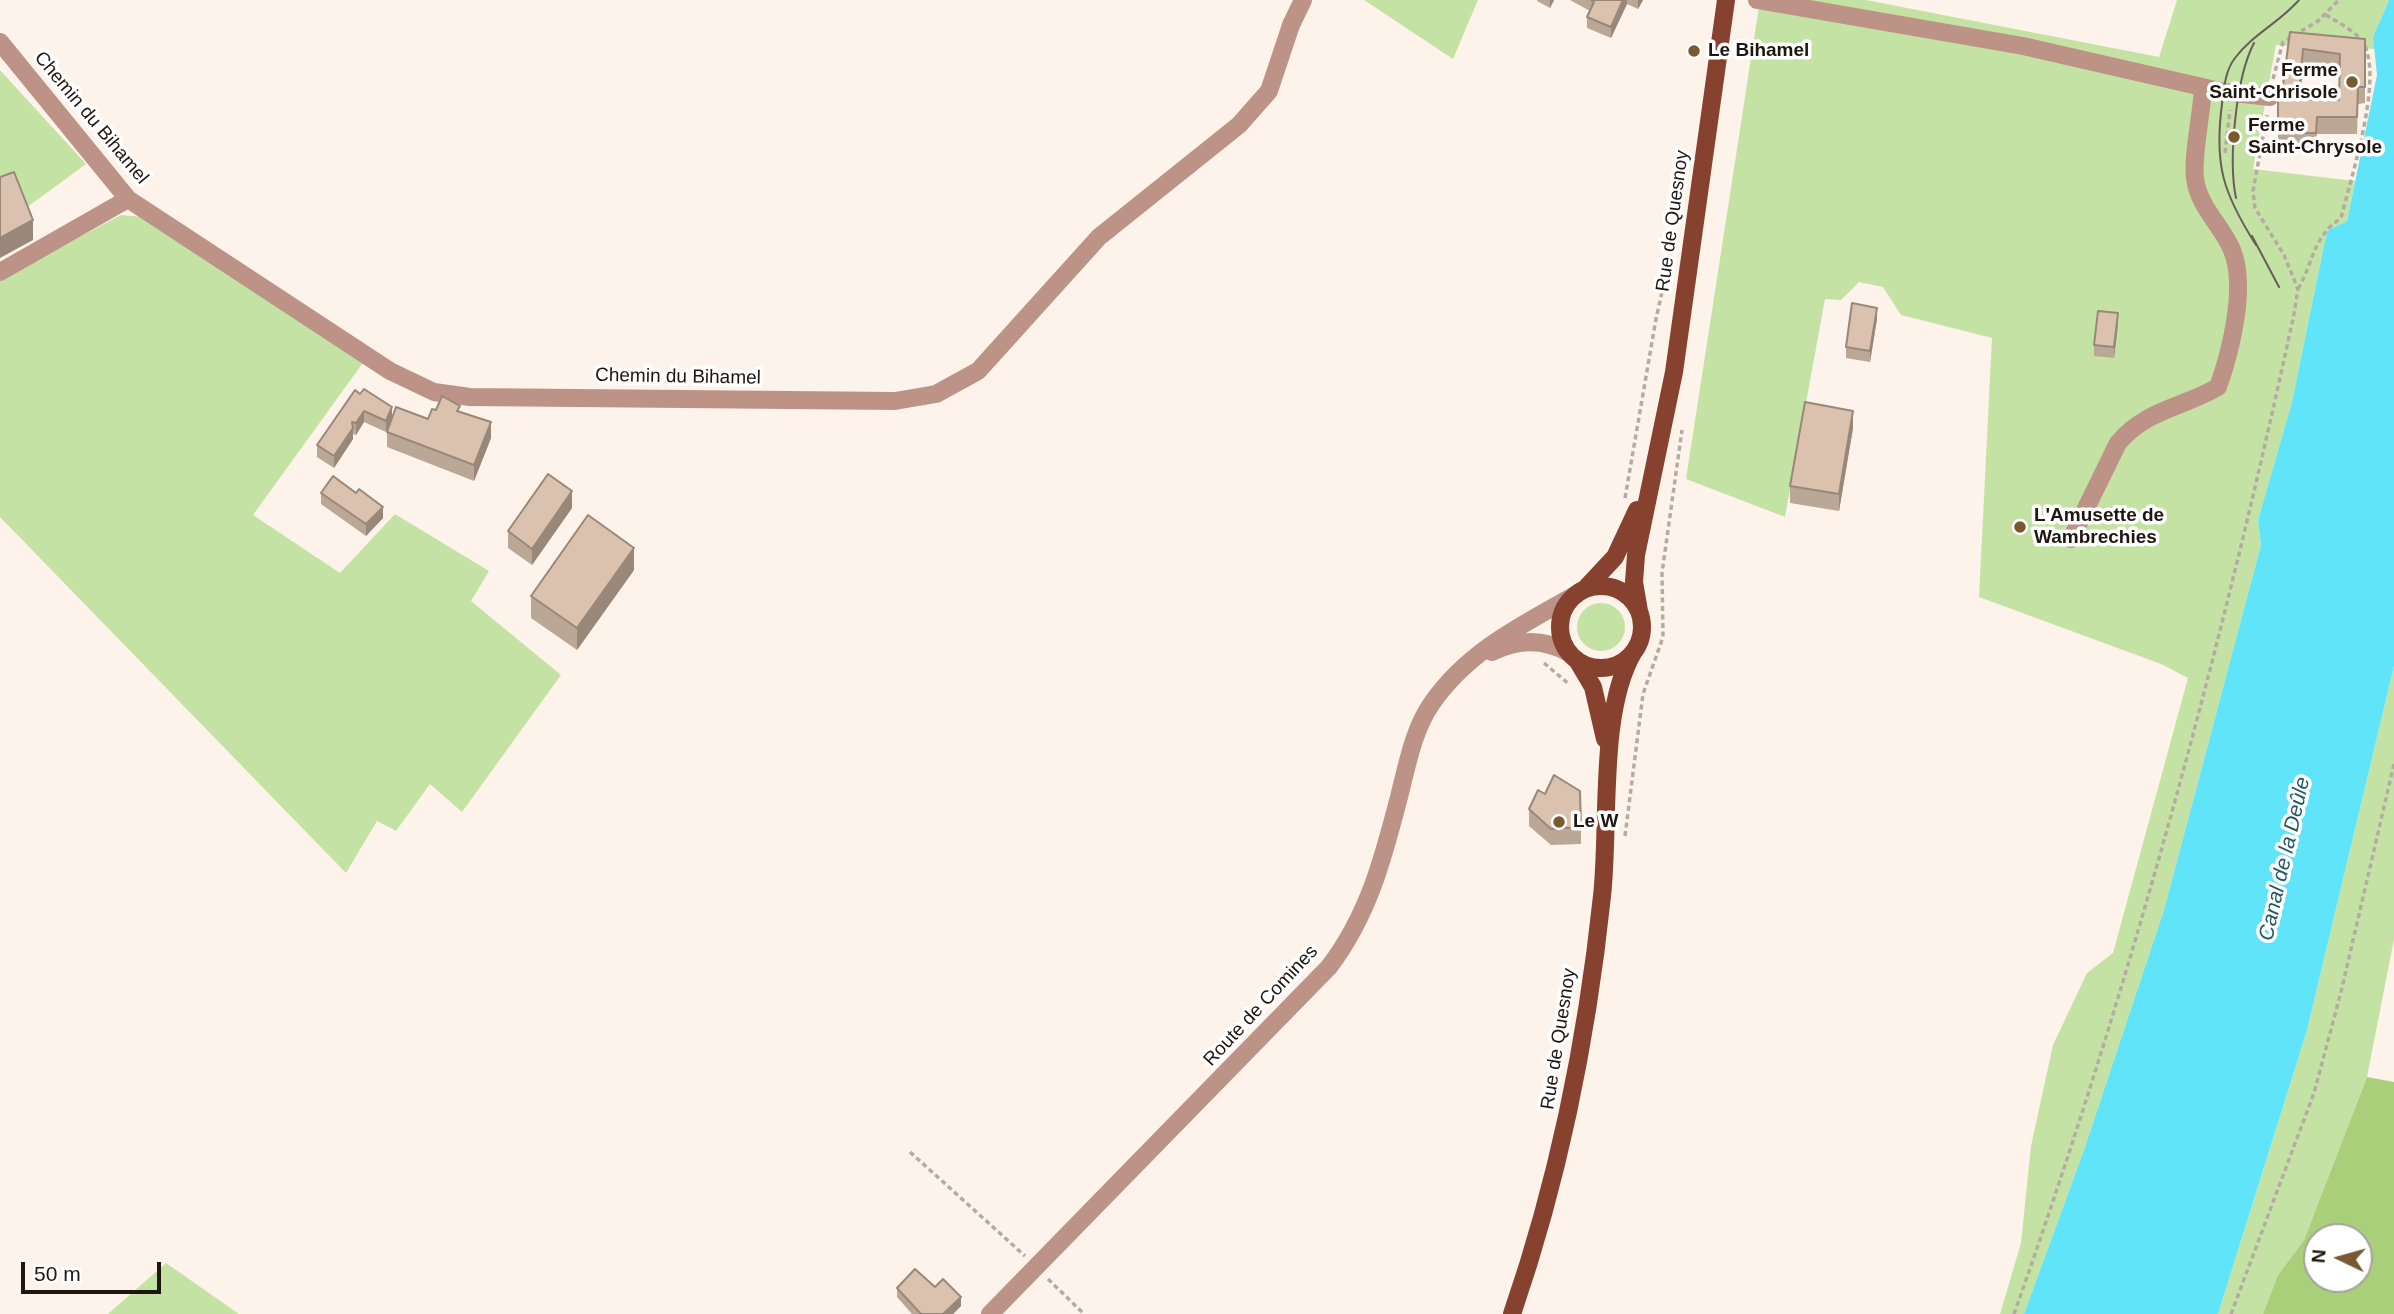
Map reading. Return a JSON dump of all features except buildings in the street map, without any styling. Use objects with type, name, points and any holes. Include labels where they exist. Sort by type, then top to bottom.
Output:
[{"type":"main road","name":"Rue de Quesnoy","points":[[1639,611],[1634,569],[1674,372],[1726,0]]},
{"type":"main road","name":"Rue de Quesnoy","points":[[1580,592],[1605,571],[1625,539],[1659,447]]},
{"type":"main road","points":[[1602,585],[1614,587],[1629,597],[1639,611],[1642,629],[1634,651],[1626,660],[1611,667],[1593,667],[1573,657],[1560,626],[1564,609],[1580,592],[1602,585]]},
{"type":"main road","name":"Rue de Quesnoy","points":[[1512,1314],[1550,1196],[1573,1093],[1602,895],[1609,764],[1620,682],[1634,651]]},
{"type":"main road","name":"Rue de Quesnoy","points":[[1573,657],[1598,702],[1609,764]]},
{"type":"street","name":"Chemin du Bihamel","points":[[0,42],[128,199],[390,371],[434,392],[470,397],[881,401],[923,398],[947,390],[978,370],[1100,237],[1252,113],[1274,81],[1291,25],[1303,0]]},
{"type":"street","points":[[1757,0],[2024,46],[2203,88],[2270,97]]},
{"type":"street","points":[[2071,539],[2118,443],[2127,433],[2144,418],[2218,387],[2222,374],[2234,326],[2236,277],[2232,250],[2209,216],[2195,179],[2203,88]]},
{"type":"street","points":[[0,272],[128,199]]},
{"type":"street","name":"Route de Comines","points":[[990,1314],[1298,1000],[1347,943],[1362,916],[1378,875],[1421,724],[1437,695],[1464,666],[1501,637],[1580,592]]},
{"type":"street","name":"Route de Comines","points":[[1464,666],[1500,648],[1520,642],[1550,643],[1573,657]]},
{"type":"path","points":[[2298,289],[2284,255],[2255,208],[2253,191],[2283,42],[2326,15],[2339,0]]},
{"type":"path","points":[[2014,1314],[2085,1110],[2144,916],[2207,685],[2279,385],[2298,289],[2311,266],[2323,230],[2341,218],[2370,96],[2368,54],[2364,41],[2326,15]]},
{"type":"path","points":[[2224,153],[2230,108]]},
{"type":"path","points":[[1622,507],[1639,430],[1656,318],[1673,242]]},
{"type":"path","points":[[1535,658],[1559,674],[1575,692]]},
{"type":"path","points":[[2231,1314],[2314,1093],[2341,992],[2394,764]]},
{"type":"path","points":[[910,1152],[963,1197],[1084,1314]]},
{"type":"green space","points":[[1364,0],[1478,0],[1453,59]]},
{"type":"green space","points":[[1760,0],[1866,0],[2159,57],[2177,0],[2389,0],[2373,37],[2375,49],[2276,45],[2253,169],[2355,181],[2347,221],[2327,231],[2292,402],[2258,520],[2261,545],[2164,910],[2084,1150],[2024,1314],[2000,1314],[2021,1243],[2031,1146],[2053,1045],[2087,973],[2113,953],[2188,678],[2161,664],[1979,597],[1992,338],[1901,315],[1883,287],[1859,282],[1841,300],[1825,299],[1785,517],[1686,479]]},
{"type":"green space","points":[[0,70],[86,164],[26,208],[0,179]]},
{"type":"green space","points":[[121,215],[143,217],[365,360],[253,515],[340,573],[395,514],[489,571],[471,601],[561,675],[462,812],[430,784],[396,831],[377,821],[346,873],[0,517],[0,279]]},
{"type":"green space","points":[[1601,603],[1618,610],[1625,627],[1618,644],[1601,651],[1584,644],[1577,627],[1584,610]]},
{"type":"green space","points":[[2394,666],[2394,939],[2367,1077],[2311,1223],[2303,1223],[2303,1241],[2278,1275],[2263,1314],[2218,1314],[2307,1030]]},
{"type":"green space","points":[[2367,1077],[2394,1082],[2394,1314],[2263,1314],[2278,1275],[2303,1241],[2303,1293],[2373,1293],[2373,1223],[2311,1223]]},
{"type":"green space","points":[[166,1263],[239,1314],[108,1314]]},
{"type":"water","name":"Canal de la Deûle","points":[[2389,0],[2394,0],[2394,666],[2307,1030],[2218,1314],[2024,1314],[2084,1150],[2164,910],[2261,545],[2258,520],[2292,402],[2327,231],[2347,221],[2377,75],[2373,37]]},
{"type":"tram line","points":[[2256,245],[2236,210],[2224,178],[2219,144],[2224,86],[2235,58],[2299,0]]},
{"type":"tram line","points":[[2236,198],[2233,163],[2235,119],[2242,76],[2254,43]]},
{"type":"tram line","points":[[2252,236],[2279,287]]},
{"type":"place","name":"Le Bihamel","points":[[1694,51]]},
{"type":"place","name":"Ferme Saint-Chrisole","points":[[2352,82]]},
{"type":"place","name":"Ferme Saint-Chrysole","points":[[2234,137]]},
{"type":"place","name":"L'Amusette de Wambrechies","points":[[2020,527]]},
{"type":"place","name":"Le W","points":[[1559,822]]}]
